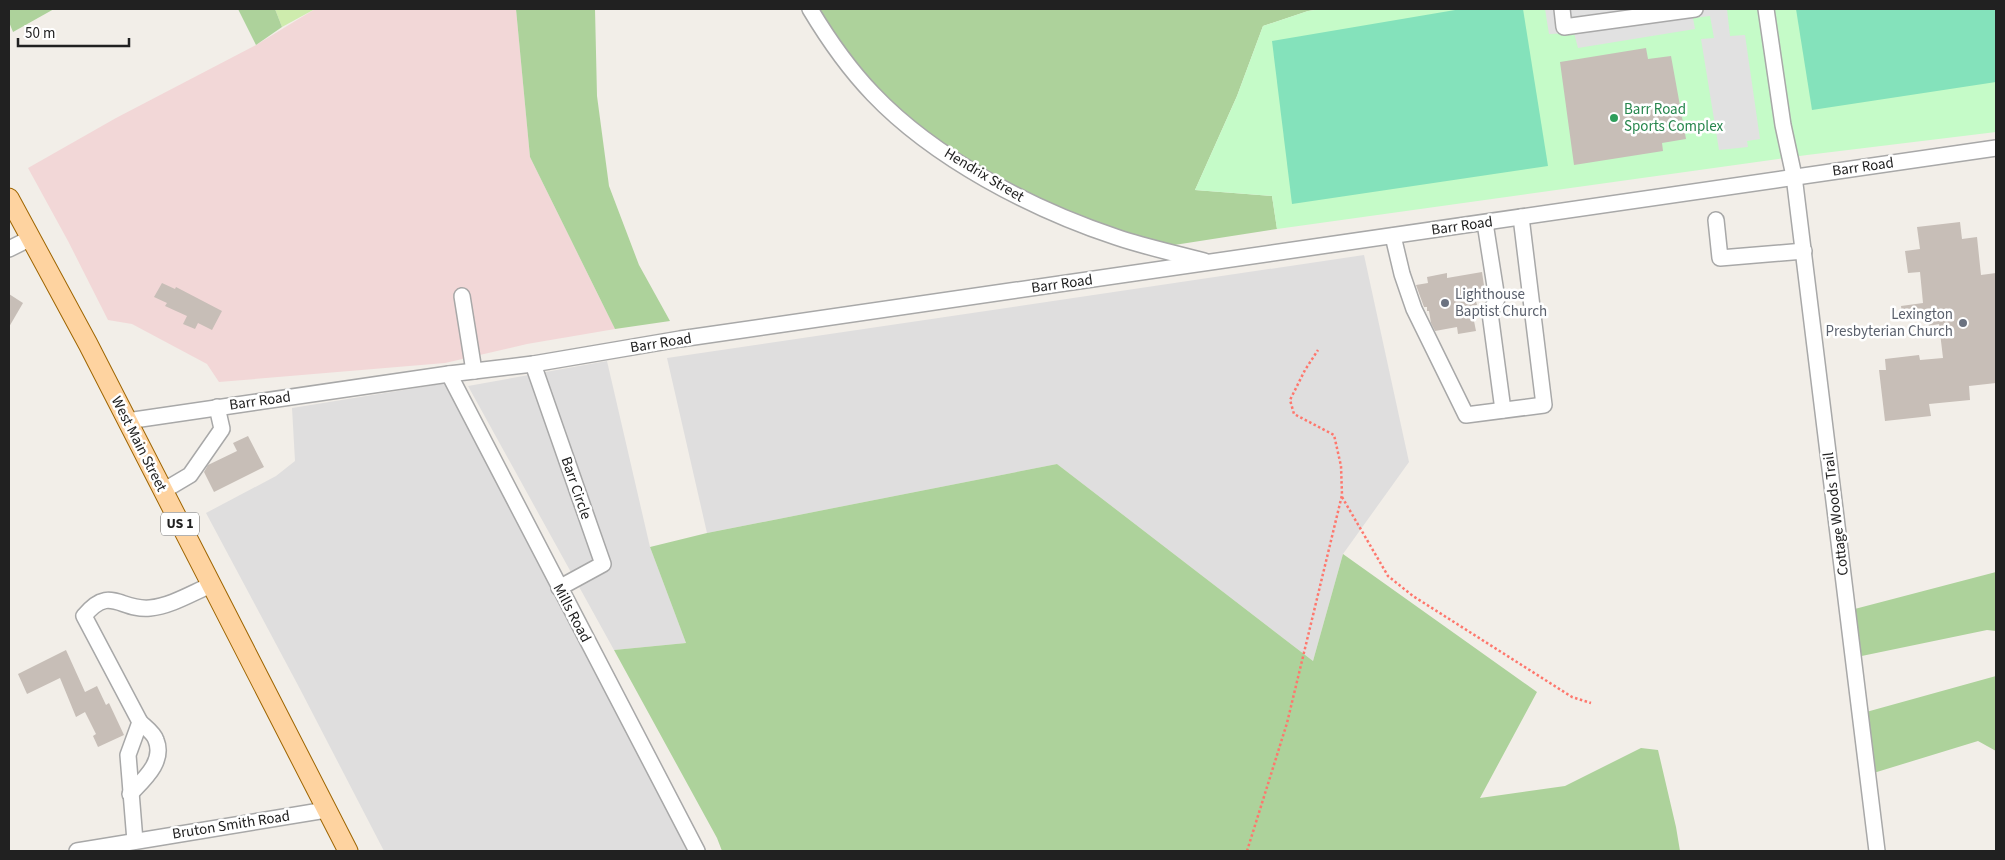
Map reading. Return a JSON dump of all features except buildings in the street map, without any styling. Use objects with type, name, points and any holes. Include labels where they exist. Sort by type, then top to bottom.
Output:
[{"type":"main road","name":"West Main Street","points":[[9,198],[127,421],[348,851]]},
{"type":"street","name":"Hendrix Street","points":[[810,9],[843,59],[873,94],[904,123],[927,141],[976,173],[1026,200],[1078,224],[1118,238],[1210,263]]},
{"type":"street","points":[[1562,9],[1564,27],[1695,9]]},
{"type":"street","name":"Cottage Woods Trail","points":[[1766,9],[1783,124],[1794,176],[1804,251],[1877,851]]},
{"type":"street","name":"Barr Road","points":[[127,421],[449,374],[533,364],[690,338],[1996,148]]},
{"type":"street","points":[[1393,236],[1402,274],[1414,309],[1466,415],[1544,405],[1521,217]]},
{"type":"street","points":[[1716,220],[1720,258],[1804,251]]},
{"type":"street","points":[[1485,222],[1497,299],[1490,313],[1503,410]]},
{"type":"street","points":[[9,249],[31,238]]},
{"type":"street","points":[[462,296],[474,371]]},
{"type":"street","name":"Barr Circle","points":[[533,364],[603,564],[559,588]]},
{"type":"street","name":"Mills Road","points":[[449,374],[697,851]]},
{"type":"street","points":[[162,491],[190,475],[222,429],[217,407]]},
{"type":"street","points":[[130,794],[150,772],[158,757],[156,740],[140,722],[84,616],[98,602],[114,601],[148,608],[172,603],[211,584]]},
{"type":"street","points":[[135,841],[128,756],[140,722]]},
{"type":"street","name":"Bruton Smith Road","points":[[87,850],[326,810]]},
{"type":"path","points":[[1247,851],[1287,723],[1342,495],[1341,466],[1334,435],[1294,414],[1290,400],[1305,370],[1318,350]]},
{"type":"path","points":[[1342,495],[1388,576],[1413,596],[1572,697],[1591,703]]},
{"type":"shaded area","points":[[315,9],[516,9],[530,157],[615,329],[527,344],[445,363],[219,382],[207,364],[132,324],[108,320],[28,168],[116,118],[256,45]]},
{"type":"shaded area","points":[[1545,9],[1727,9],[1730,36],[1745,35],[1760,139],[1747,141],[1748,147],[1719,150],[1701,39],[1714,38],[1710,16],[1693,18],[1695,29],[1578,48],[1574,33],[1549,34]]},
{"type":"shaded area","points":[[1364,255],[1409,462],[1343,554],[1313,661],[1057,464],[707,533],[667,358]]},
{"type":"shaded area","points":[[607,361],[650,547],[686,643],[614,650],[468,386]]},
{"type":"shaded area","points":[[447,383],[688,851],[384,851],[206,513],[276,476],[295,461],[292,408]]},
{"type":"green space","points":[[54,9],[13,32],[9,22],[9,10]]},
{"type":"green space","points":[[238,9],[275,9],[282,27],[256,45]]},
{"type":"green space","points":[[275,9],[315,9],[282,27]]},
{"type":"green space","points":[[516,9],[595,9],[597,96],[609,186],[639,265],[670,321],[615,329],[530,157]]},
{"type":"green space","points":[[810,9],[1321,9],[1308,11],[1263,26],[1237,96],[1195,190],[1272,196],[1277,229],[1155,248],[1026,200],[904,123]]},
{"type":"green space","points":[[1321,9],[1996,9],[1996,132],[1807,155],[1277,229],[1272,196],[1195,190],[1237,96],[1263,26],[1308,11]]},
{"type":"green space","points":[[1461,9],[1523,9],[1548,166],[1292,204],[1272,41]]},
{"type":"green space","points":[[1796,9],[1996,9],[1996,82],[1812,110]]},
{"type":"green space","points":[[1057,464],[1313,661],[1343,554],[1537,692],[1480,798],[1565,786],[1641,748],[1658,750],[1680,851],[722,851],[717,838],[614,650],[686,643],[650,547],[707,533]]},
{"type":"green space","points":[[1996,572],[1996,631],[1987,630],[1852,658],[1847,611]]},
{"type":"green space","points":[[1996,676],[1996,751],[1978,741],[1867,775],[1859,714]]},
{"type":"place","name":"Barr Road Sports Complex","points":[[1614,118]]},
{"type":"place","name":"Lighthouse Baptist Church","points":[[1445,303]]},
{"type":"place","name":"Lexington Presbyterian Church","points":[[1963,323]]}]
